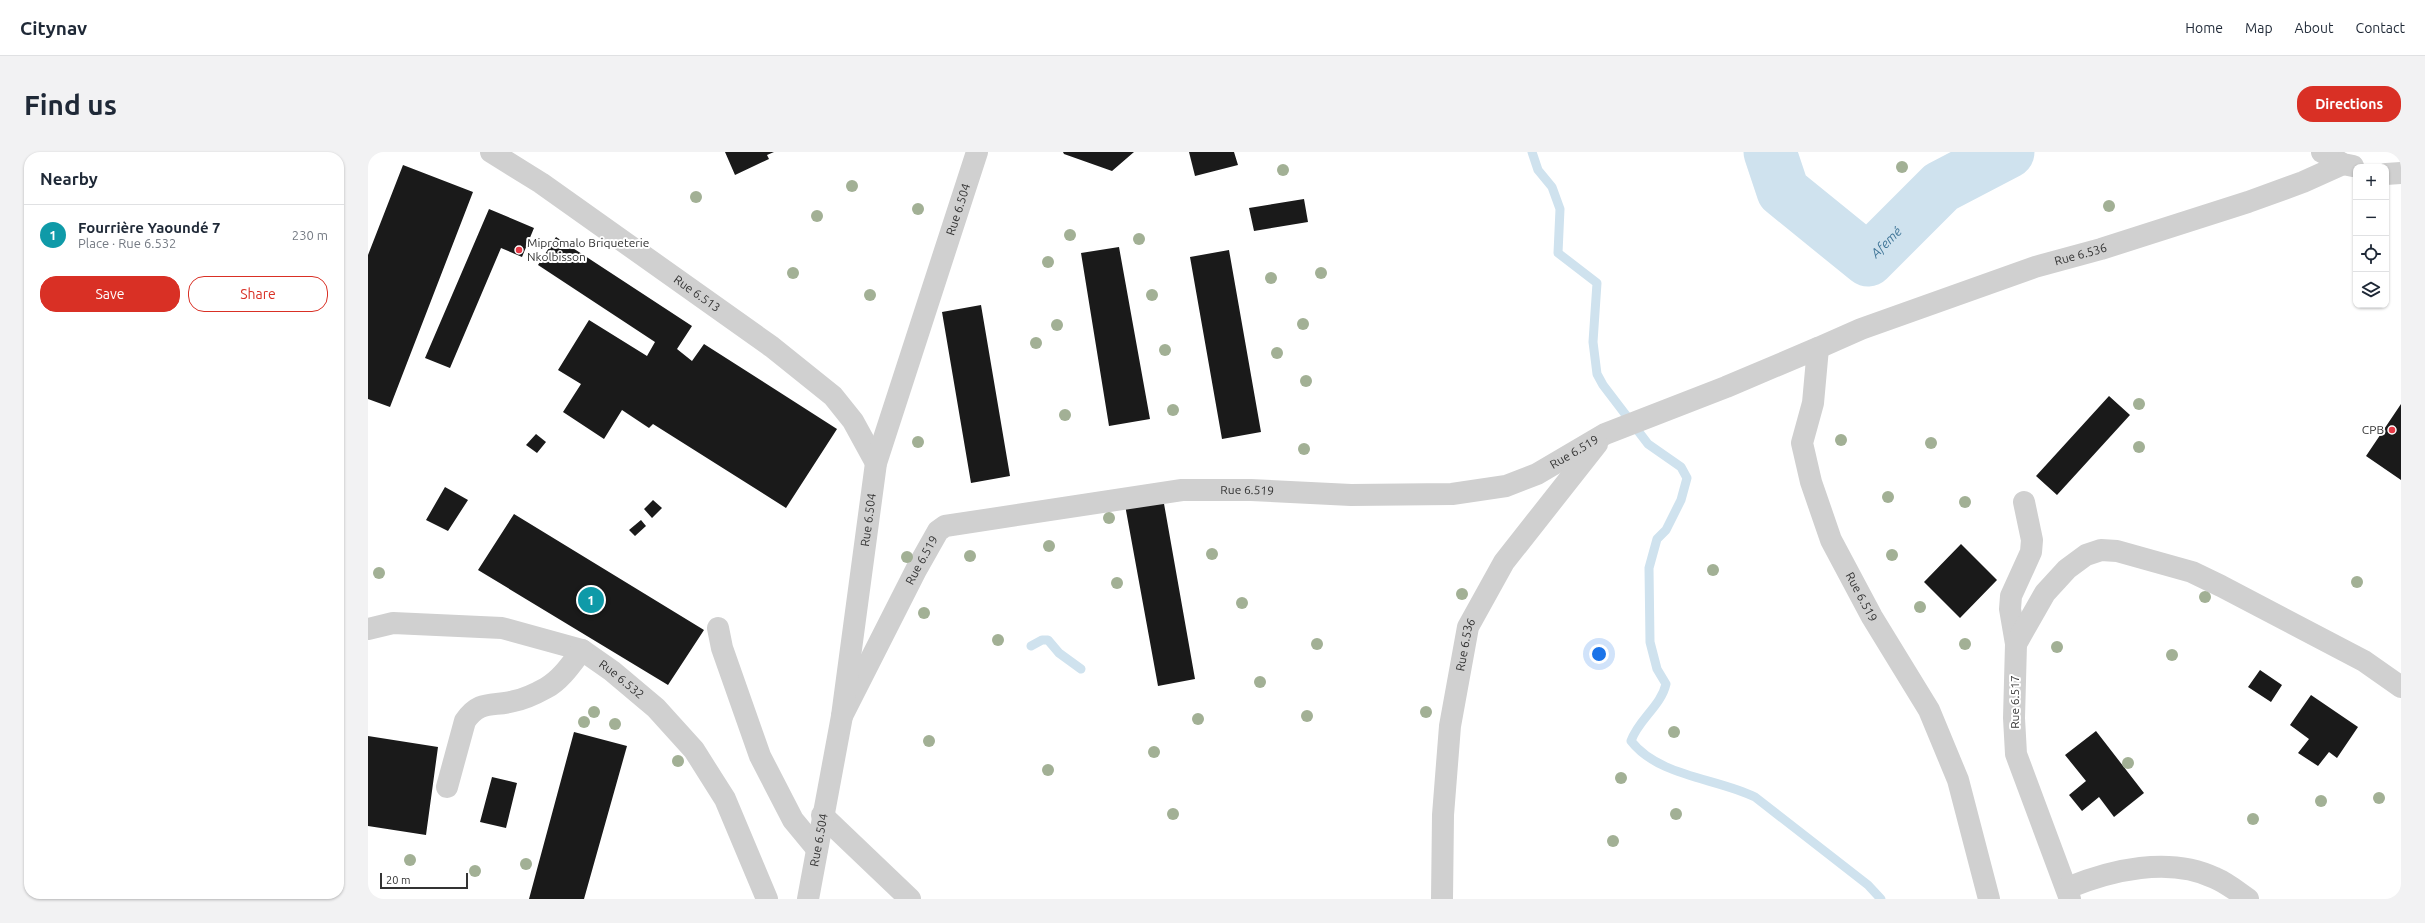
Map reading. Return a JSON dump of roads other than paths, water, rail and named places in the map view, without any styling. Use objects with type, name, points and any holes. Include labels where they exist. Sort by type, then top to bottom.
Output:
[{"type":"street","name":"Rue 6.513","points":[[491,152],[541,183],[778,352],[833,396],[853,421],[876,463]]},
{"type":"street","name":"Rue 6.504","points":[[808,899],[822,815],[842,716],[876,463],[977,152]]},
{"type":"street","points":[[2322,152],[2350,166]]},
{"type":"street","name":"Rue 6.536","points":[[1818,348],[1861,330],[2035,266],[2101,249],[2248,202],[2350,166]]},
{"type":"street","points":[[2389,174],[2401,173]]},
{"type":"street","name":"Rue 6.519","points":[[842,716],[916,570],[938,531],[944,526],[1182,490],[1251,490],[1351,495],[1452,494],[1506,486],[1538,474],[1605,434],[1726,387],[1818,348],[1813,403],[1802,443],[1811,482],[1831,540],[1872,617],[1929,710],[1958,780],[1989,899]]},
{"type":"street","name":"Rue 6.536","points":[[1442,899],[1442,815],[1450,726],[1468,627],[1504,562],[1605,434]]},
{"type":"street","name":"Rue 6.517","points":[[2024,502],[2032,540],[2031,552],[2011,596],[2010,620],[2016,644],[2014,718],[2016,754],[2068,894]]},
{"type":"street","points":[[2016,644],[2045,593],[2067,569],[2086,555],[2101,550],[2117,551],[2192,572],[2364,661],[2401,687]]},
{"type":"street","name":"Rue 6.532","points":[[368,629],[394,623],[502,628],[582,650],[612,671],[656,708],[694,750],[725,799],[767,899]]},
{"type":"street","points":[[718,628],[722,648],[760,756],[792,820],[817,849]]},
{"type":"street","points":[[447,787],[465,721],[471,712],[477,707],[514,701],[547,688],[565,673],[582,650]]},
{"type":"street","points":[[822,815],[910,899]]},
{"type":"street","points":[[2068,894],[2095,877],[2156,867],[2191,870],[2215,878],[2248,899]]},
{"type":"waterway","points":[[1532,152],[1538,170],[1552,187],[1560,209],[1558,253],[1597,283],[1593,342],[1597,374],[1603,385],[1648,444],[1681,467],[1687,478],[1681,500],[1666,530],[1657,539],[1649,568],[1650,642],[1657,669],[1666,684],[1655,706],[1634,733],[1631,741],[1643,753],[1673,770],[1724,785],[1755,797],[1868,885],[1881,899]]},
{"type":"waterway","name":"Afemé","points":[[1770,152],[1783,191],[1868,260],[1941,187],[2008,152]]},
{"type":"waterway","points":[[1031,646],[1042,640],[1048,640],[1059,653],[1081,669]]},
{"type":"place","name":"Mipromalo Briqueterie Nkolbisson","points":[[519,250]]},
{"type":"place","name":"CPB","points":[[2392,430]]},
{"type":"place","name":"Fourrière Yaoundé 7","points":[[591,600]]}]
